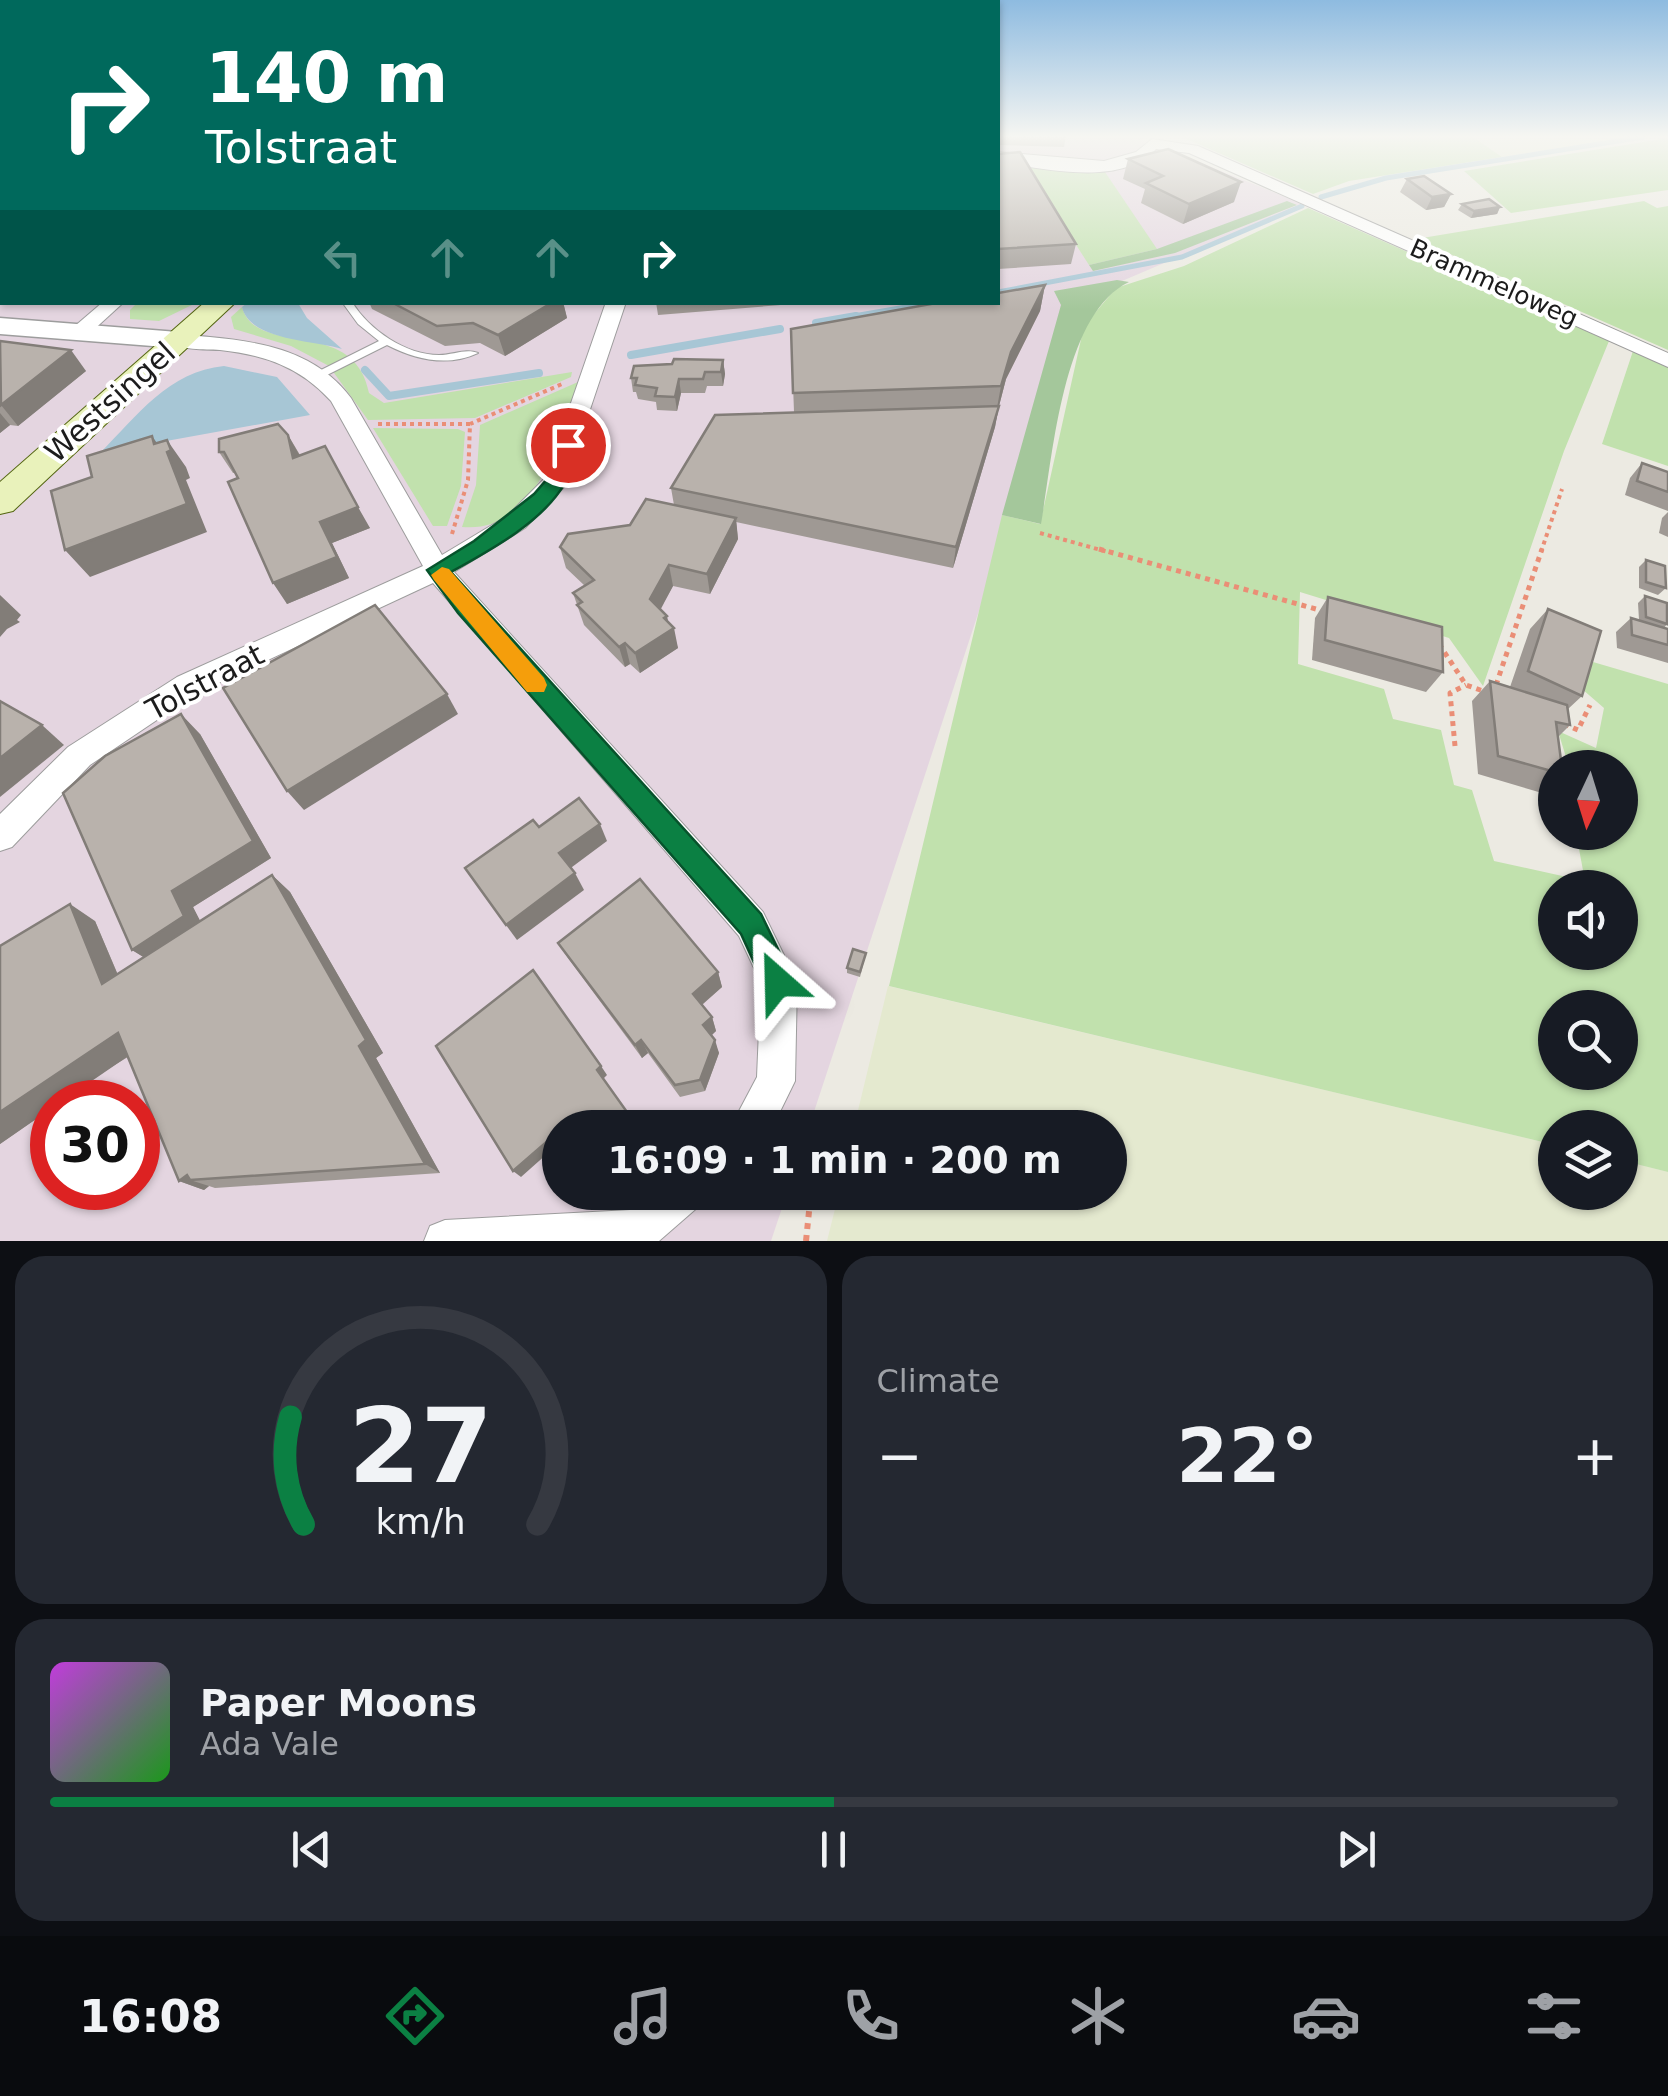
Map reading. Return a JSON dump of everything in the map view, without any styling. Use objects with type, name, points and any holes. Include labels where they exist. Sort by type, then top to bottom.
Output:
[{"type":"main road","name":"Westsingel","points":[[0,502],[219,305]]},
{"type":"street","name":"Brammeloweg","points":[[1296,195],[1668,360]]},
{"type":"street","points":[[82,330],[111,305]]},
{"type":"street","name":"Tolstraat","points":[[0,836],[79,756],[187,685],[438,570],[516,522],[556,482],[615,305]]},
{"type":"street","points":[[0,326],[82,330],[253,348],[301,360],[321,374],[355,424],[438,570],[466,607],[751,924],[778,982],[776,1080],[760,1110]]},
{"type":"street","points":[[445,1241],[638,1231],[662,1210]]},
{"type":"lane","points":[[348,305],[352,314],[387,341],[434,358],[473,354]]},
{"type":"lane","points":[[321,374],[387,341]]},
{"type":"path","points":[[355,424],[470,424],[518,400],[592,372]]},
{"type":"path","points":[[438,570],[466,502],[472,467],[470,424]]},
{"type":"path","points":[[1422,640],[1440,644],[1466,685],[1493,694],[1562,490]]},
{"type":"path","points":[[1040,532],[1334,614]]},
{"type":"path","points":[[1455,746],[1450,693],[1466,685]]},
{"type":"path","points":[[1552,719],[1578,730],[1590,704]]},
{"type":"path","points":[[806,1241],[809,1210]]},
{"type":"shaded area","points":[[1000,195],[1280,195],[1303,204],[1082,298],[815,1110],[542,1110],[542,1210],[781,1210],[771,1241],[0,1241],[0,305],[1000,305]]},
{"type":"green space","points":[[1044,195],[1120,195],[1157,249],[1089,265]]},
{"type":"green space","points":[[1491,195],[1634,195],[1511,213]]},
{"type":"green space","points":[[1287,201],[1297,205],[1175,253],[1093,271],[1089,265],[1157,249]]},
{"type":"green space","points":[[1644,201],[1657,208],[1668,206],[1668,350],[1416,239]]},
{"type":"green space","points":[[1308,208],[1609,341],[1564,451],[1483,686],[1449,638],[1300,592],[1298,664],[1384,689],[1393,719],[1441,730],[1454,785],[1472,790],[1494,861],[1538,871],[1538,970],[1638,970],[1638,870],[1583,870],[1579,850],[1638,850],[1638,750],[1564,750],[1558,731],[1596,748],[1604,708],[1582,689],[1593,662],[1668,684],[1668,1172],[1638,1164],[1638,1110],[1538,1110],[1538,1141],[889,986],[1002,515],[1040,524],[1084,326],[1116,288],[1184,266]]},
{"type":"green space","points":[[1117,280],[1129,282],[1106,299],[1089,324],[1064,390],[1041,524],[1002,515],[1061,305],[1054,291]]},
{"type":"green space","points":[[134,305],[192,305],[159,321],[130,319]]},
{"type":"green space","points":[[242,307],[251,322],[266,331],[326,345],[345,354],[360,369],[369,393],[384,403],[572,372],[571,377],[475,418],[368,420],[329,366],[291,346],[234,329],[231,317]]},
{"type":"green space","points":[[1633,351],[1668,365],[1668,466],[1602,444]]},
{"type":"green space","points":[[578,382],[553,453],[527,498],[510,515],[488,525],[462,527],[476,485],[480,425]]},
{"type":"green space","points":[[373,428],[465,432],[461,486],[447,526],[433,526]]},
{"type":"green space","points":[[888,986],[1538,1141],[1538,1210],[1638,1210],[1638,1164],[1668,1172],[1668,1241],[827,1241],[835,1210],[1127,1210],[1127,1110],[858,1110]]},
{"type":"water","points":[[299,305],[307,318],[342,349],[270,333],[247,318],[242,307]]},
{"type":"water","points":[[224,366],[277,377],[310,415],[100,453],[170,386],[204,370]]},
{"type":"building","points":[[1000,195],[1046,195],[1076,244],[1000,249]]},
{"type":"building","points":[[1170,195],[1210,195],[1189,204]]},
{"type":"building","points":[[1489,199],[1500,207],[1474,211],[1462,204]]},
{"type":"building","points":[[1045,285],[1011,352],[1001,386],[793,393],[791,329],[925,305],[1000,305],[1000,293]]},
{"type":"building","points":[[397,305],[548,305],[498,335],[473,323],[437,326]]},
{"type":"building","points":[[0,341],[71,350],[1,405]]},
{"type":"building","points":[[674,359],[723,360],[721,372],[705,372],[703,379],[679,379],[675,397],[655,396],[657,388],[635,385],[637,378],[631,378],[634,366],[672,364]]},
{"type":"building","points":[[999,406],[956,547],[671,488],[715,415]]},
{"type":"building","points":[[278,424],[288,435],[293,458],[325,446],[358,507],[320,522],[337,557],[273,583],[228,482],[238,478],[224,452],[219,452],[219,439]]},
{"type":"building","points":[[152,436],[154,444],[167,440],[171,450],[167,452],[187,504],[65,550],[51,491],[92,477],[87,456]]},
{"type":"building","points":[[1642,463],[1668,472],[1668,492],[1637,481]]},
{"type":"building","points":[[646,499],[736,518],[707,574],[669,565],[650,599],[674,628],[635,653],[625,643],[619,647],[577,605],[582,602],[573,593],[594,580],[560,547],[568,534],[630,525]]},
{"type":"building","points":[[1646,560],[1665,566],[1666,588],[1646,582]]},
{"type":"building","points":[[1645,596],[1667,603],[1667,624],[1646,617]]},
{"type":"building","points":[[1328,597],[1442,627],[1443,672],[1325,640]]},
{"type":"building","points":[[375,605],[447,694],[287,791],[223,688]]},
{"type":"building","points":[[1548,609],[1601,631],[1582,696],[1528,671]]},
{"type":"building","points":[[1631,618],[1668,629],[1668,645],[1632,635]]},
{"type":"building","points":[[1490,681],[1567,705],[1570,725],[1556,722],[1560,750],[1538,750],[1538,767],[1498,756]]},
{"type":"building","points":[[0,701],[42,725],[0,758]]},
{"type":"building","points":[[181,714],[253,841],[172,891],[184,916],[132,950],[63,793],[105,756]]},
{"type":"building","points":[[579,798],[600,824],[559,853],[575,873],[506,925],[465,868],[533,820],[539,827]]},
{"type":"building","points":[[272,875],[366,1040],[359,1046],[425,1164],[190,1180],[187,1175],[179,1181],[160,1135],[160,1080],[137,1080],[118,1033],[48,1080],[30,1080],[30,1092],[0,1112],[0,946],[70,904],[102,984]]},
{"type":"building","points":[[640,879],[718,972],[693,994],[712,1017],[703,1025],[715,1040],[700,1080],[675,1085],[641,1040],[635,1045],[558,943]]},
{"type":"building","points":[[853,949],[866,953],[860,972],[847,968]]},
{"type":"building","points":[[533,970],[601,1066],[597,1070],[626,1110],[542,1110],[542,1146],[513,1171],[436,1046]]},
{"type":"waterway","points":[[1321,197],[1328,195]]},
{"type":"waterway","points":[[1000,292],[1182,257],[1302,206]]},
{"type":"waterway","points":[[842,318],[918,305]]},
{"type":"waterway","points":[[816,323],[856,316]]},
{"type":"waterway","points":[[631,355],[780,329]]},
{"type":"waterway","points":[[365,370],[389,396],[539,373]]},
{"type":"slow traffic","points":[[442,575],[535,685]]},
{"type":"route","points":[[568,445],[556,482],[541,499],[482,546],[438,570],[466,607],[751,924],[778,982]]}]
